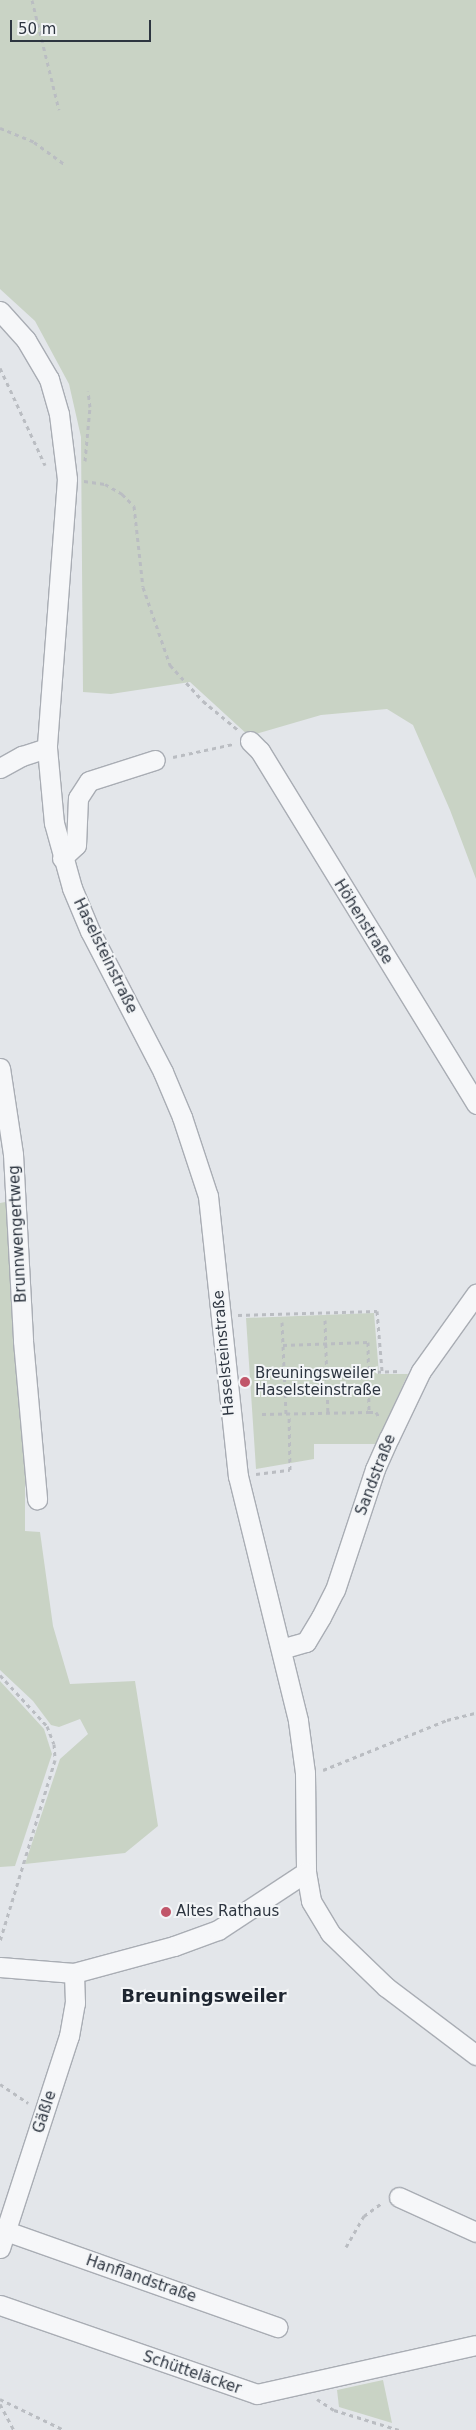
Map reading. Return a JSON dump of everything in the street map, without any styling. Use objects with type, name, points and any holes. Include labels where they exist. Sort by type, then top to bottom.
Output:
[{"type":"street","name":"Haselsteinstraße","points":[[0,311],[26,340],[49,380],[78,478],[55,637],[47,748],[54,823],[62,858],[90,930],[182,1117],[208,1196],[238,1476],[298,1721],[306,1773],[306,1872],[311,1901],[330,1933],[386,1987],[476,2054]]},
{"type":"street","name":"Höhenstraße","points":[[250,740],[260,751],[476,1104]]},
{"type":"street","points":[[0,768],[22,756],[47,748]]},
{"type":"street","points":[[62,858],[76,845],[78,798],[89,781],[155,760]]},
{"type":"street","name":"Brunnwengertweg","points":[[0,1068],[13,1154],[23,1341],[38,1499]]},
{"type":"street","name":"Sandstraße","points":[[281,1649],[306,1642],[335,1590],[375,1469],[389,1438],[421,1371],[476,1294]]},
{"type":"street","points":[[0,1967],[74,1973],[174,1946],[218,1930],[306,1872]]},
{"type":"street","name":"Gäßle","points":[[3,2240],[69,2036],[74,2003],[74,1973]]},
{"type":"street","points":[[399,2198],[476,2232]]},
{"type":"street","name":"Hanflandstraße","points":[[3,2240],[277,2327]]},
{"type":"street","name":"Schütteläcker","points":[[0,2305],[248,2392],[307,2384],[476,2346]]},
{"type":"path","points":[[32,0],[58,110]]},
{"type":"path","points":[[0,128],[34,142],[66,165]]},
{"type":"path","points":[[0,368],[22,411],[39,457],[50,470],[105,484],[122,494],[134,506],[142,587],[170,665],[203,701],[250,740]]},
{"type":"path","points":[[84,467],[90,415],[88,391]]},
{"type":"path","points":[[155,760],[250,740]]},
{"type":"path","points":[[220,1316],[377,1311],[382,1371]]},
{"type":"path","points":[[325,1320],[328,1412]]},
{"type":"path","points":[[238,1476],[290,1470],[282,1322]]},
{"type":"path","points":[[283,1345],[368,1342],[369,1412]]},
{"type":"path","points":[[369,1372],[402,1371]]},
{"type":"path","points":[[262,1414],[376,1412],[389,1438]]},
{"type":"path","points":[[0,1675],[46,1726],[54,1744],[55,1760],[0,1941]]},
{"type":"path","points":[[329,1769],[447,1720],[476,1713]]},
{"type":"path","points":[[0,2084],[10,2090]]},
{"type":"path","points":[[346,2247],[364,2216],[385,2201],[399,2198]]},
{"type":"path","points":[[307,2384],[315,2398],[334,2410],[399,2430]]},
{"type":"path","points":[[0,2399],[64,2430]]},
{"type":"path","points":[[0,2404],[14,2430]]},
{"type":"green space","points":[[0,0],[476,0],[476,879],[450,810],[413,725],[387,709],[321,715],[249,736],[190,682],[111,694],[83,692],[81,437],[69,384],[35,321],[0,289]]},
{"type":"green space","points":[[11,1201],[25,1452],[25,1531],[40,1532],[53,1626],[70,1684],[135,1681],[158,1826],[125,1853],[25,1864],[60,1759],[88,1734],[80,1719],[59,1727],[51,1725],[33,1701],[0,1670],[0,1203]]},
{"type":"green space","points":[[374,1313],[379,1374],[408,1374],[376,1444],[314,1444],[314,1459],[256,1469],[246,1318]]},
{"type":"green space","points":[[0,1681],[44,1729],[52,1754],[15,1866],[0,1867]]},
{"type":"green space","points":[[383,2380],[392,2423],[339,2407],[337,2390]]},
{"type":"place","name":"Breuningsweiler Haselsteinstraße","points":[[245,1382]]},
{"type":"place","name":"Altes Rathaus","points":[[166,1912]]},
{"type":"district","name":"Breuningsweiler","points":[[204,1996]]}]
